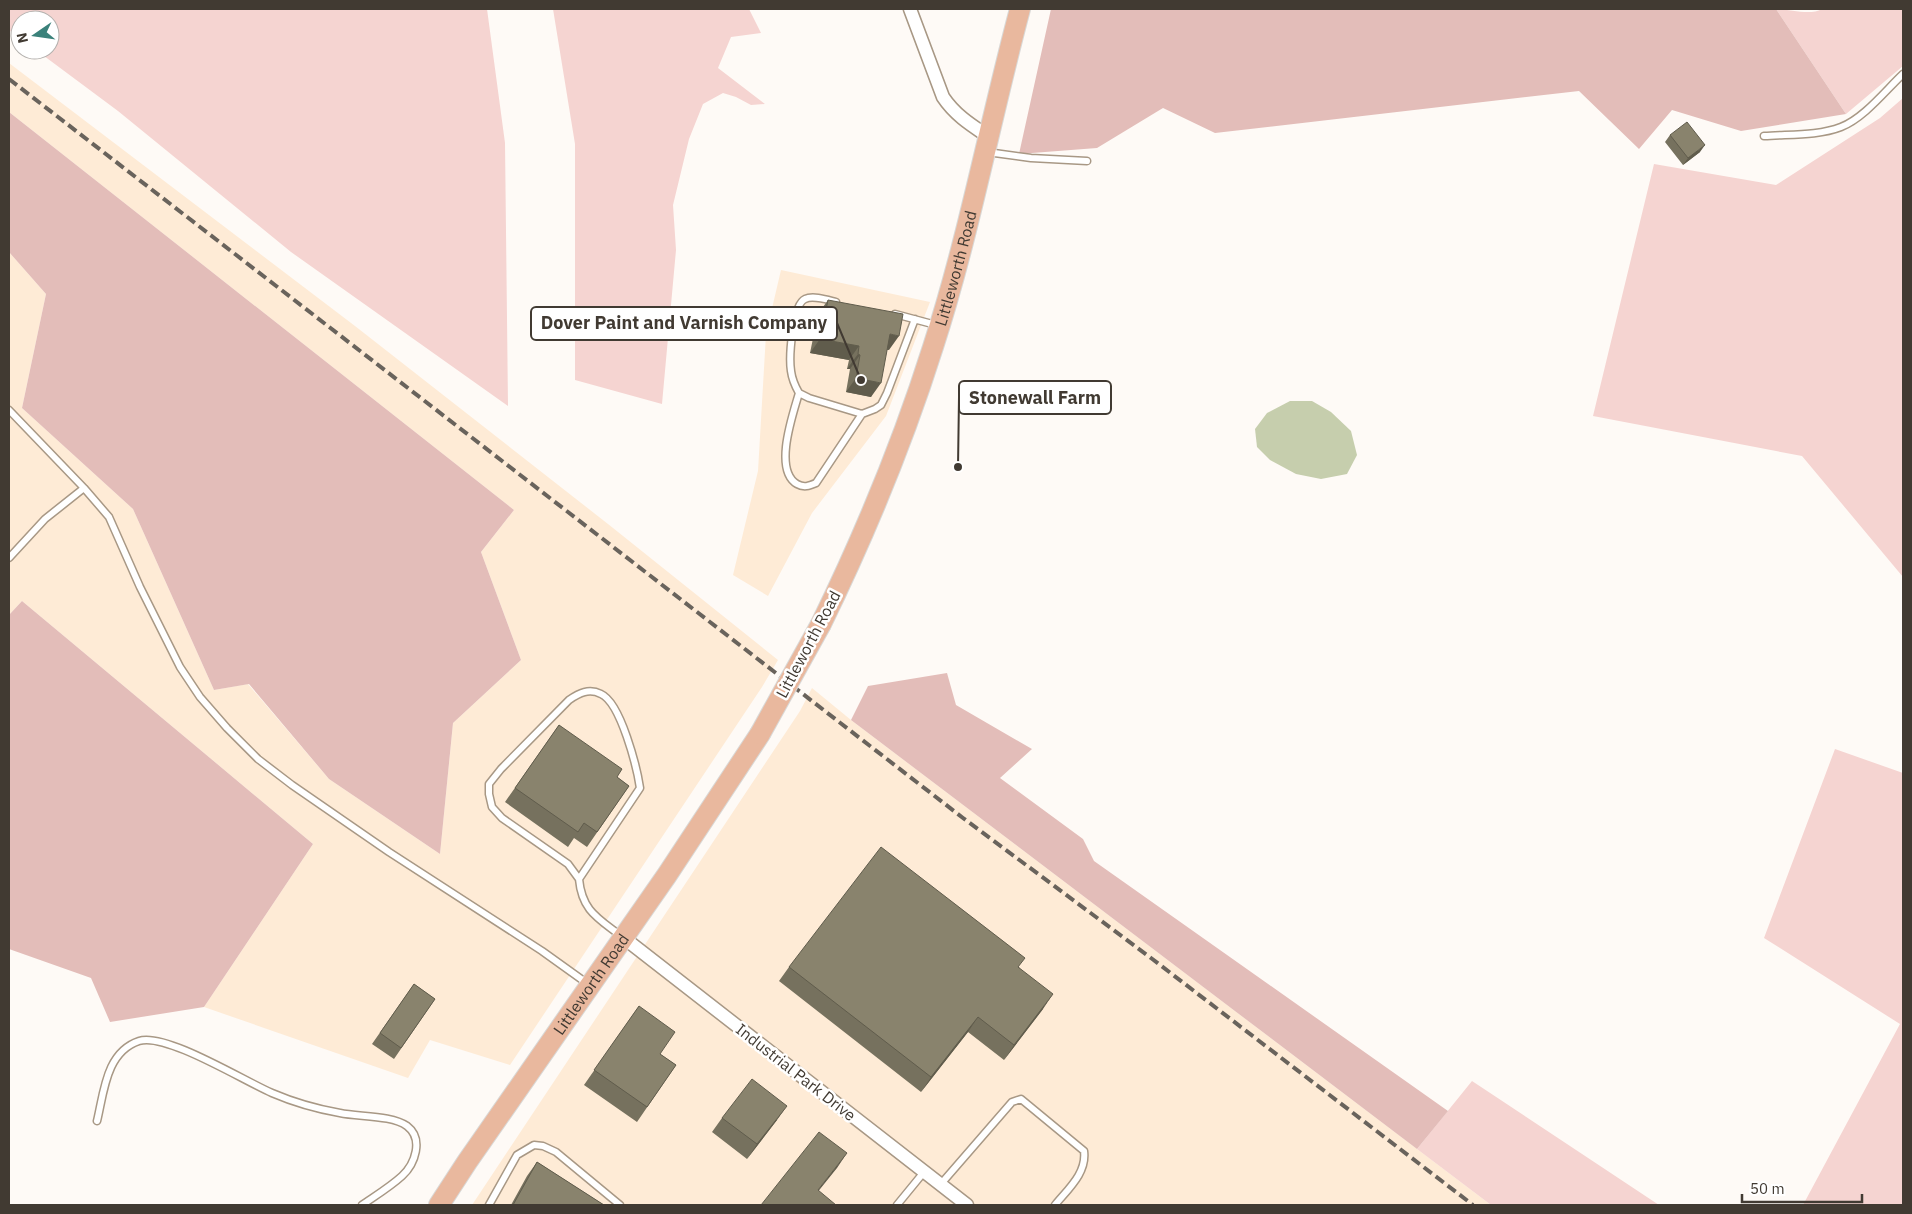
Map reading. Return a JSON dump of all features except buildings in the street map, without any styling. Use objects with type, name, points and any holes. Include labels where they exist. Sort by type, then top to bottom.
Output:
[{"type":"main road","name":"Littleworth Road","points":[[439,1205],[467,1162],[591,987],[760,734],[821,624],[854,555],[894,460],[940,326],[967,230],[1020,9]]},
{"type":"street","points":[[910,9],[943,97],[950,108],[988,145]]},
{"type":"street","name":"Industrial Park Drive","points":[[624,938],[967,1205]]},
{"type":"lane","points":[[1764,136],[1821,132],[1842,126],[1856,119],[1903,74]]},
{"type":"lane","points":[[988,145],[1031,158],[1087,161]]},
{"type":"lane","points":[[841,303],[812,298],[805,299],[800,304],[796,313],[790,353],[791,370],[799,394],[786,442],[786,459],[789,473],[794,482],[801,486],[809,486],[816,483],[862,414]]},
{"type":"lane","points":[[888,312],[940,326]]},
{"type":"lane","points":[[799,394],[862,414],[876,409],[887,393],[915,319]]},
{"type":"lane","points":[[9,410],[84,488],[109,517],[140,587],[180,667],[200,698],[245,747],[300,791],[389,852],[542,951],[591,987]]},
{"type":"lane","points":[[9,558],[45,520],[84,488]]},
{"type":"lane","points":[[579,880],[640,788],[626,735],[618,717],[603,694],[593,691],[580,692],[569,700],[500,769],[489,784],[489,794],[492,807],[502,818],[568,864],[579,880],[580,893],[585,905],[624,938]]},
{"type":"lane","points":[[98,1121],[110,1068],[122,1051],[142,1040],[160,1041],[273,1093],[310,1107],[392,1120],[406,1126],[416,1137],[417,1145],[410,1167],[403,1176],[362,1205]]},
{"type":"lane","points":[[940,1185],[1012,1102],[1021,1099],[1084,1151],[1085,1158],[1082,1170],[1055,1205]]},
{"type":"lane","points":[[489,1205],[517,1155],[534,1145],[543,1146],[556,1152],[620,1205]]},
{"type":"lane","points":[[897,1205],[924,1172]]},
{"type":"shaded area","points":[[9,9],[487,9],[505,143],[508,406],[291,252],[118,111],[49,60],[60,60],[60,10],[10,10],[9,30]]},
{"type":"shaded area","points":[[553,9],[749,9],[761,33],[731,37],[718,68],[765,104],[751,105],[723,93],[703,104],[689,139],[673,205],[676,250],[662,404],[575,380],[575,144]]},
{"type":"shaded area","points":[[1051,9],[1776,9],[1846,114],[1741,131],[1672,110],[1639,149],[1579,91],[1215,133],[1163,108],[1097,148],[1019,154]]},
{"type":"shaded area","points":[[1776,9],[1812,12],[1822,9],[1903,9],[1903,66],[1846,114]]},
{"type":"shaded area","points":[[9,63],[355,326],[778,660],[762,687],[510,1065],[430,1040],[408,1078],[204,1007],[313,844],[22,601],[9,615],[9,252],[46,294],[22,408],[133,509],[214,690],[248,684],[329,779],[440,854],[453,723],[521,660],[481,552],[514,510],[9,112]]},
{"type":"shaded area","points":[[1903,98],[1903,577],[1802,456],[1593,416],[1654,164],[1776,185],[1880,118]]},
{"type":"shaded area","points":[[9,112],[514,510],[481,552],[521,660],[453,723],[440,854],[329,779],[249,684],[214,690],[133,509],[22,408],[46,294],[9,252]]},
{"type":"shaded area","points":[[781,270],[930,302],[886,416],[812,513],[768,596],[733,575],[758,471],[766,334]]},
{"type":"shaded area","points":[[1290,401],[1312,401],[1331,412],[1351,431],[1357,455],[1347,474],[1321,479],[1296,474],[1270,460],[1257,447],[1255,429],[1267,413]]},
{"type":"shaded area","points":[[22,601],[313,844],[204,1007],[110,1022],[91,978],[9,949],[9,615]]},
{"type":"shaded area","points":[[947,673],[956,705],[1032,749],[1000,778],[1083,839],[1094,861],[1448,1111],[1417,1149],[851,720],[868,686]]},
{"type":"shaded area","points":[[812,688],[851,720],[1491,1205],[472,1205],[800,711]]},
{"type":"shaded area","points":[[1835,749],[1903,773],[1903,1205],[1803,1205],[1900,1024],[1764,938]]},
{"type":"shaded area","points":[[1472,1081],[1659,1205],[1491,1205],[1417,1149]]},
{"type":"railway","points":[[9,79],[963,818],[1151,958],[1473,1205]]},
{"type":"place","name":"Dover Paint and Varnish Company","points":[[861,380]]},
{"type":"place","name":"Stonewall Farm","points":[[958,467]]}]
